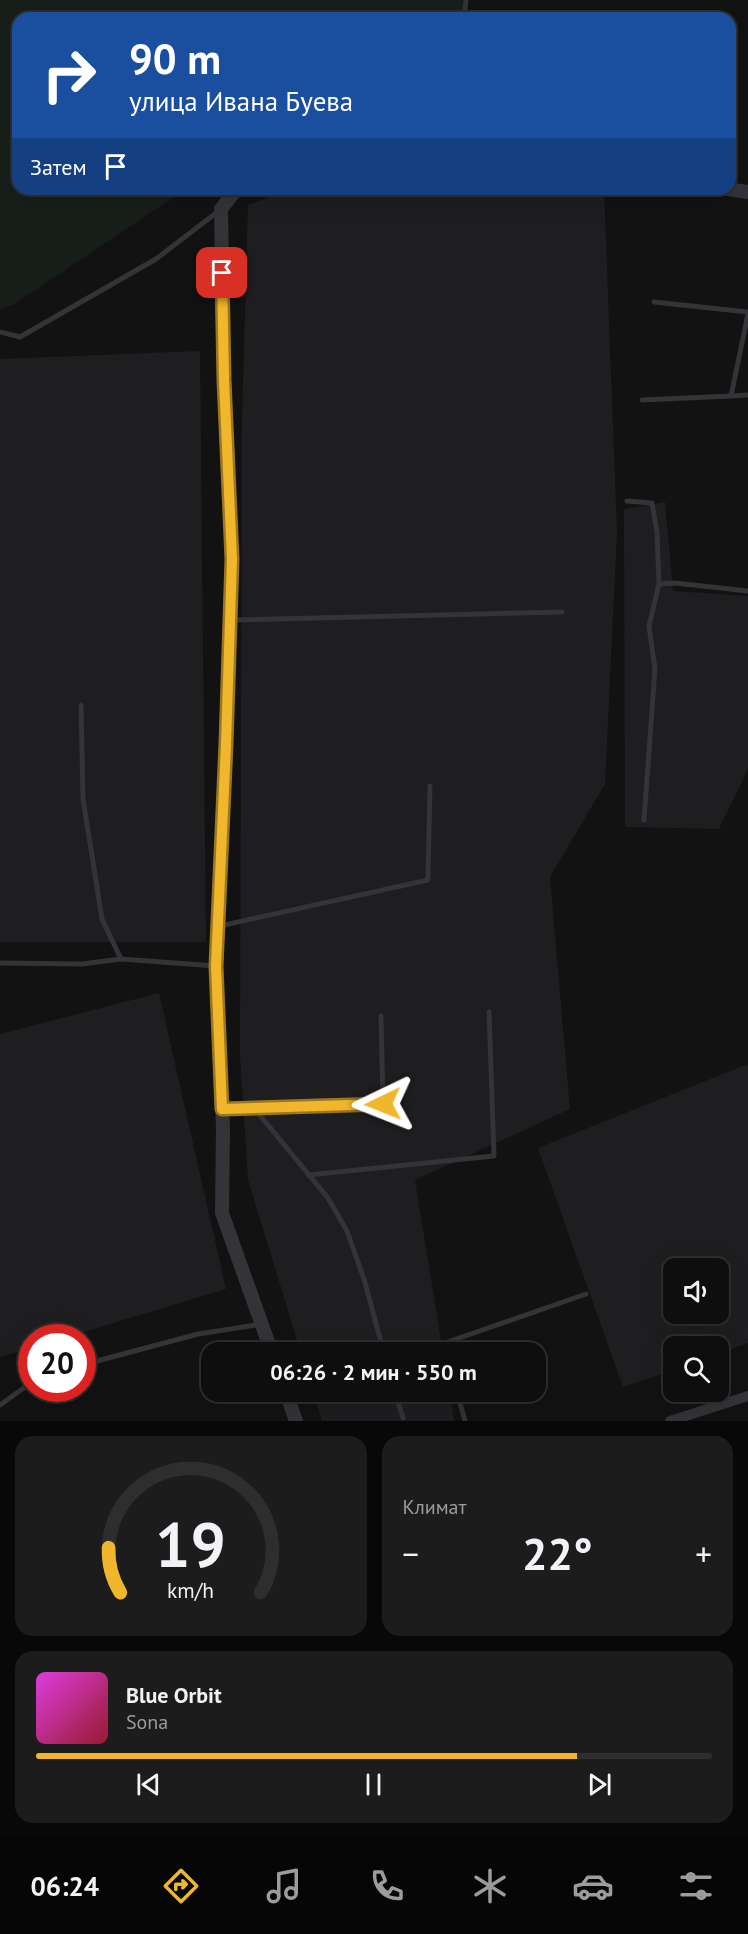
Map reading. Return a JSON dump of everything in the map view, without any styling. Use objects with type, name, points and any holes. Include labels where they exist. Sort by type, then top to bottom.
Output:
[{"type":"street","points":[[232,195],[221,209],[224,380],[232,559],[216,966],[222,1109],[222,1213],[268,1342]]},
{"type":"street","points":[[670,1421],[748,1395]]},
{"type":"street","points":[[289,1402],[296,1421]]},
{"type":"lane","points":[[0,332],[20,337],[156,259],[221,209]]},
{"type":"lane","points":[[654,302],[748,313],[732,396]]},
{"type":"lane","points":[[642,400],[748,395]]},
{"type":"lane","points":[[627,501],[652,503],[657,532],[659,584],[649,626],[655,669],[645,820]]},
{"type":"lane","points":[[659,584],[675,583],[748,591]]},
{"type":"lane","points":[[230,620],[562,612]]},
{"type":"lane","points":[[81,705],[83,799],[86,821],[102,919],[121,959]]},
{"type":"lane","points":[[218,926],[428,880],[430,786]]},
{"type":"lane","points":[[0,963],[82,964],[121,959],[216,966]]},
{"type":"lane","points":[[308,1175],[494,1156],[489,1012]]},
{"type":"lane","points":[[222,1109],[383,1104],[381,1016]]},
{"type":"lane","points":[[254,1108],[327,1198],[347,1231],[364,1279],[381,1342]]},
{"type":"lane","points":[[448,1342],[586,1294]]},
{"type":"lane","points":[[96,1361],[198,1334],[262,1324]]},
{"type":"lane","points":[[0,1405],[18,1392]]},
{"type":"lane","points":[[398,1402],[403,1418]]},
{"type":"lane","points":[[460,1402],[465,1421]]},
{"type":"shaded area","points":[[0,0],[464,0],[462,12],[12,12],[12,195],[177,195],[16,303],[0,310]]},
{"type":"shaded area","points":[[274,195],[604,195],[617,532],[605,784],[550,877],[570,1109],[415,1180],[441,1342],[298,1342],[248,1180],[240,1056],[242,420],[248,205]]},
{"type":"shaded area","points":[[200,351],[206,942],[0,942],[0,359]]},
{"type":"shaded area","points":[[665,502],[673,591],[748,596],[748,769],[719,829],[625,827],[624,509]]},
{"type":"shaded area","points":[[159,993],[226,1289],[96,1328],[96,1324],[18,1324],[18,1352],[0,1357],[0,1034]]},
{"type":"shaded area","points":[[748,1064],[748,1343],[729,1350],[729,1336],[663,1336],[663,1373],[623,1387],[538,1148]]},
{"type":"shaded area","points":[[316,1402],[451,1402],[454,1421],[322,1421]]},
{"type":"route","points":[[222,273],[232,559],[216,966],[222,1109],[383,1104]]}]
